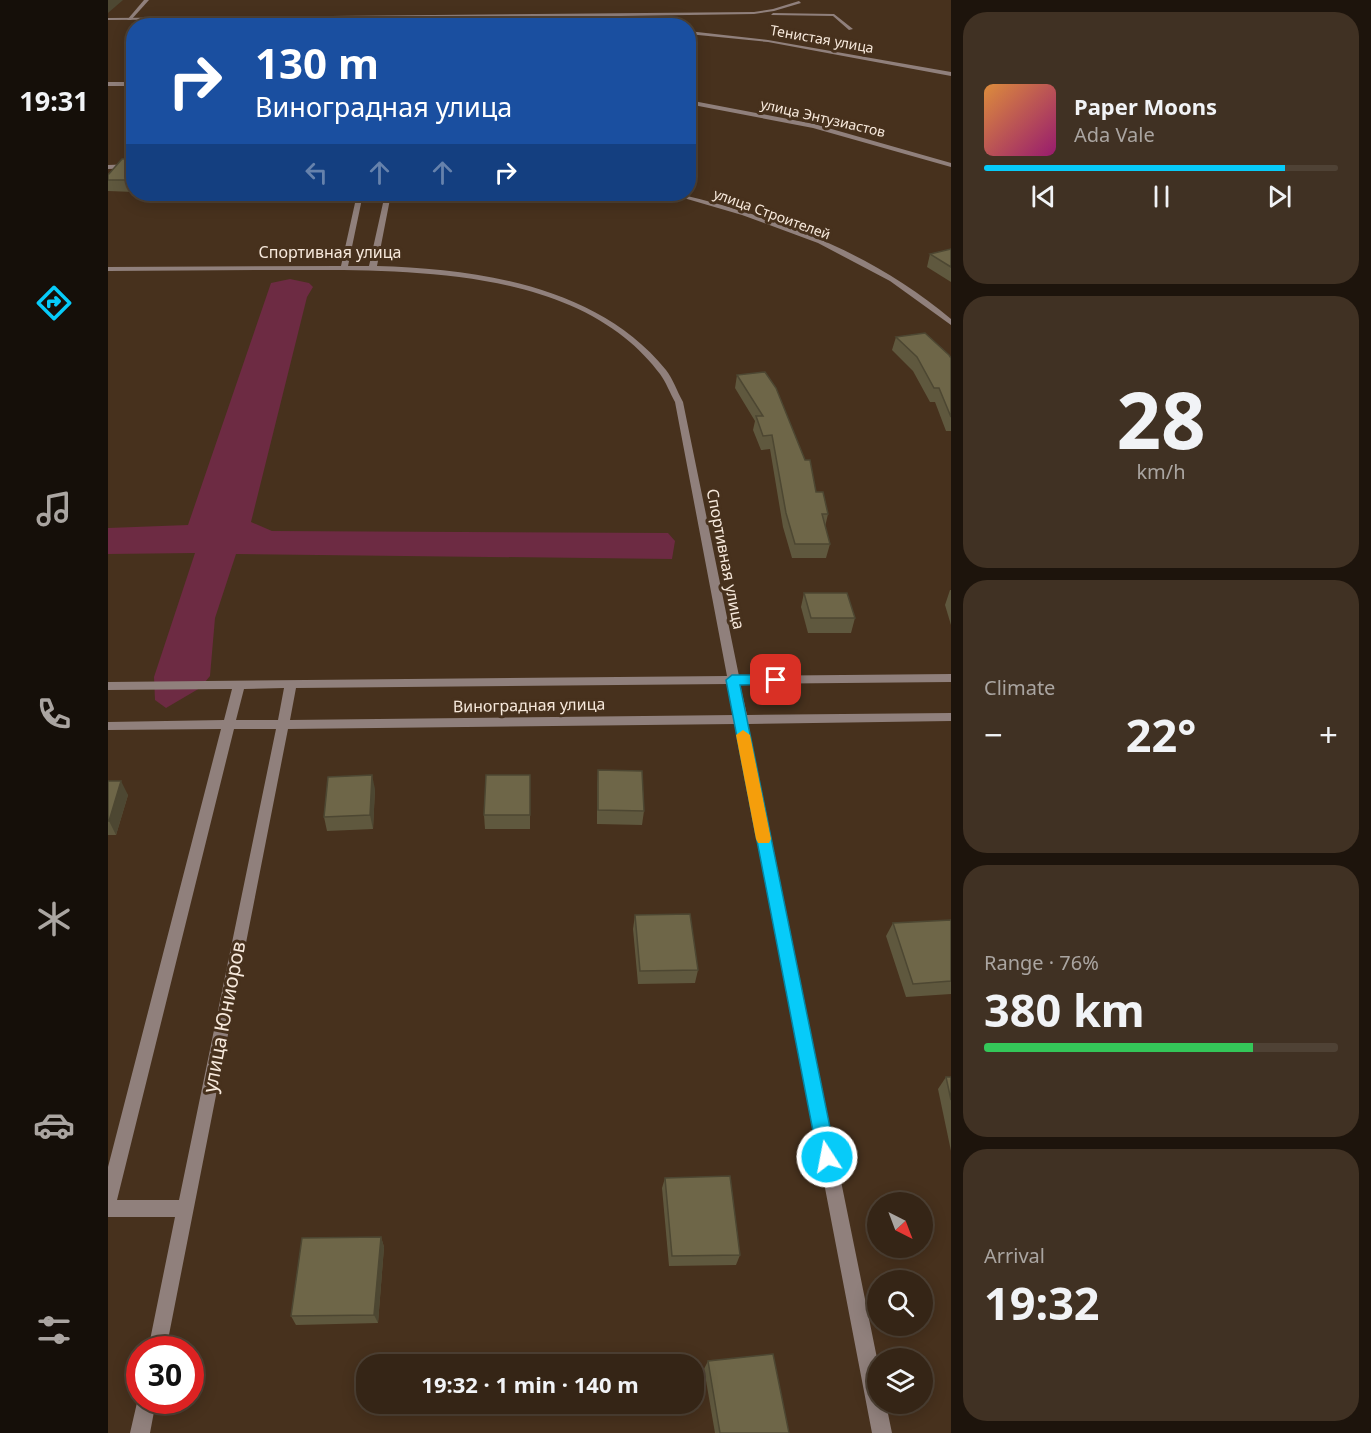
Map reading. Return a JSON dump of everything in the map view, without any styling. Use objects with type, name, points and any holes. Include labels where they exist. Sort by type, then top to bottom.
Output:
[{"type":"street","points":[[130,18],[147,0]]},
{"type":"street","points":[[754,13],[774,10],[799,2]]},
{"type":"street","points":[[251,18],[754,13],[834,15],[851,29]]},
{"type":"street","points":[[108,19],[126,19]]},
{"type":"street","name":"Тенистая улица","points":[[696,33],[768,41],[951,74]]},
{"type":"street","points":[[108,84],[126,84]]},
{"type":"street","name":"улица Энтузиастов","points":[[696,104],[814,126],[951,165]]},
{"type":"street","points":[[108,166],[126,166]]},
{"type":"street","name":"улица Строителей","points":[[696,200],[748,214],[803,235],[856,260],[904,288],[951,323]]},
{"type":"street","points":[[344,267],[358,201]]},
{"type":"street","points":[[373,267],[387,201]]},
{"type":"street","name":"Спортивная улица","points":[[108,269],[373,267],[458,273],[515,284],[565,301],[606,322],[638,345],[662,371],[679,402],[882,1433]]},
{"type":"street","name":"Виноградная улица","points":[[108,686],[951,678]]},
{"type":"street","points":[[108,1200],[239,684]]},
{"type":"street","name":"улица Юниоров","points":[[160,1336],[291,684]]},
{"type":"street","name":"Виноградная улица","points":[[108,726],[951,717]]},
{"type":"street","points":[[108,1208],[185,1209]]},
{"type":"street","points":[[140,1433],[144,1414]]},
{"type":"shaded area","points":[[290,279],[309,283],[313,287],[307,297],[251,522],[272,531],[668,533],[675,541],[672,559],[236,554],[215,618],[210,676],[200,688],[166,708],[155,700],[154,677],[195,553],[108,554],[108,528],[188,525],[271,283]]},
{"type":"building","points":[[122,159],[126,159],[126,180],[108,180],[108,175]]},
{"type":"building","points":[[951,249],[951,267],[930,254]]},
{"type":"building","points":[[925,333],[951,358],[951,417],[939,388],[934,388],[917,357],[896,337]]},
{"type":"building","points":[[765,372],[776,388],[805,460],[810,460],[816,492],[823,492],[828,514],[822,514],[830,544],[795,544],[786,513],[772,435],[763,436],[756,416],[763,416],[737,375]]},
{"type":"building","points":[[804,593],[847,593],[855,618],[811,618]]},
{"type":"building","points":[[598,770],[642,771],[644,811],[598,810]]},
{"type":"building","points":[[372,775],[370,815],[324,817],[328,777]]},
{"type":"building","points":[[486,775],[530,775],[530,815],[484,815]]},
{"type":"building","points":[[108,781],[121,781],[109,821],[108,821]]},
{"type":"building","points":[[690,914],[698,970],[640,971],[635,915]]},
{"type":"building","points":[[951,920],[951,981],[913,984],[893,923]]},
{"type":"building","points":[[946,1077],[951,1077],[951,1100]]},
{"type":"building","points":[[730,1176],[740,1255],[672,1256],[665,1178]]},
{"type":"building","points":[[381,1237],[374,1315],[291,1316],[302,1238]]},
{"type":"building","points":[[773,1354],[789,1433],[720,1433],[708,1361]]},
{"type":"slow traffic","points":[[743,735],[764,839]]},
{"type":"route","points":[[776,680],[732,680],[827,1157]]}]
